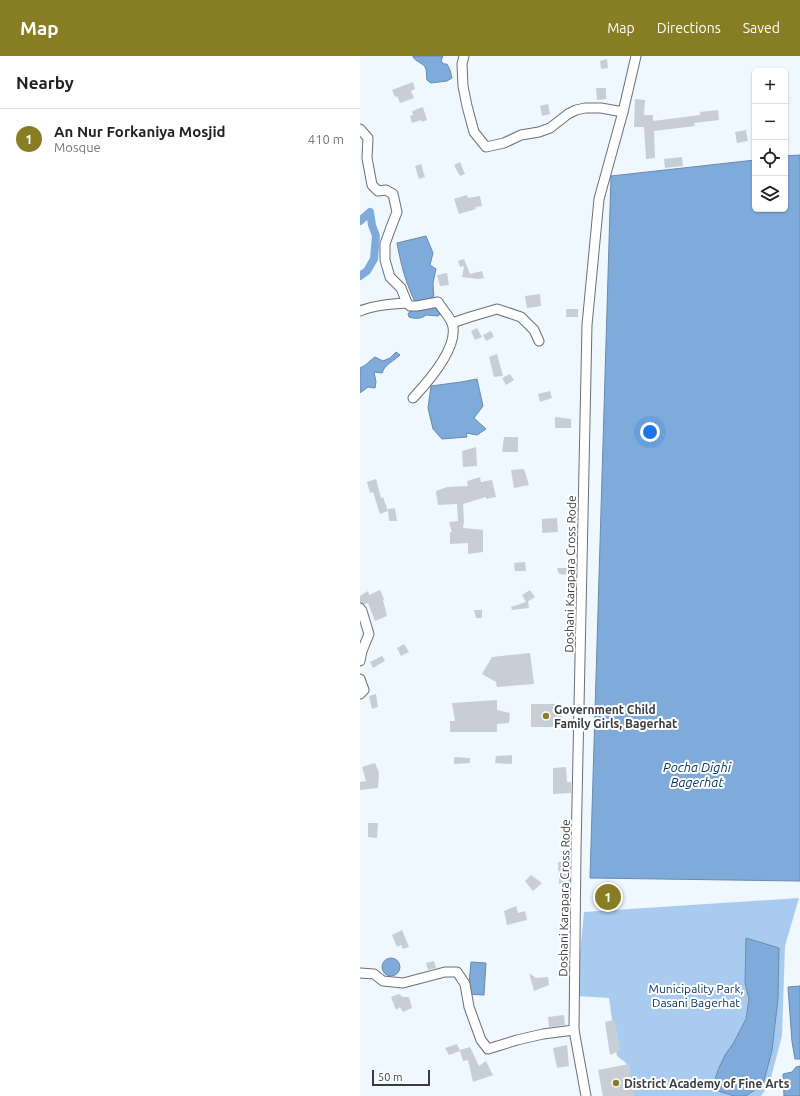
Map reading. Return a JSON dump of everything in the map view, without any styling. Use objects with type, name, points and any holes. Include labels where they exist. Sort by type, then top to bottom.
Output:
[{"type":"street","points":[[464,56],[462,64],[467,106],[474,132],[486,147],[504,143],[521,135],[539,132],[550,128],[568,114],[576,110],[585,108],[601,108],[623,112]]},
{"type":"street","name":"Doshani Karapara Cross Rode","points":[[586,1096],[574,1030],[576,842],[587,325],[599,198],[623,112],[636,56]]},
{"type":"street","points":[[360,129],[368,138],[367,158],[372,185],[378,191],[386,190],[393,194],[397,212],[385,244],[385,260],[390,277],[401,288],[407,304]]},
{"type":"street","points":[[360,311],[372,307],[393,304],[417,306],[438,302],[452,323],[453,336],[447,354],[440,366],[413,398]]},
{"type":"street","points":[[452,323],[497,309],[521,317],[534,330],[539,341]]},
{"type":"street","points":[[360,608],[369,634],[362,651],[360,662]]},
{"type":"street","points":[[360,679],[364,690],[360,694]]},
{"type":"street","points":[[360,973],[374,974],[383,981],[403,983],[445,972],[457,972],[465,984],[469,1008],[481,1040],[488,1049],[543,1034],[574,1030]]},
{"type":"green space","name":"Municipality Park, Dasani Bagerhat","points":[[799,898],[785,946],[782,1036],[769,1085],[761,1096],[632,1096],[626,1063],[617,1056],[609,998],[576,996],[584,912]]},
{"type":"water","points":[[413,56],[443,56],[441,61],[444,64],[447,64],[452,78],[447,81],[431,83],[427,80],[425,67],[414,59]]},
{"type":"water","name":"Pocha Dighi Bagerhat","points":[[800,155],[800,881],[590,878],[611,176],[752,160],[752,212],[788,212],[788,156]]},
{"type":"water","points":[[426,236],[433,253],[430,265],[436,269],[433,283],[434,301],[416,304],[404,274],[397,243]]},
{"type":"water","points":[[437,306],[441,315],[439,314],[438,316],[426,315],[416,318],[409,317],[408,314],[411,310]]},
{"type":"water","points":[[396,352],[400,355],[387,365],[382,373],[374,372],[376,382],[375,388],[368,387],[360,393],[360,368],[375,357],[383,361],[390,358]]},
{"type":"water","points":[[477,379],[483,406],[474,418],[486,429],[477,435],[466,433],[467,437],[442,439],[433,429],[428,408],[431,386]]},
{"type":"water","points":[[746,938],[779,948],[778,998],[772,1051],[763,1084],[746,1096],[734,1096],[712,1089],[725,1055],[733,1044],[746,1019],[749,999],[745,983]]},
{"type":"water","points":[[391,958],[397,961],[400,967],[397,973],[391,976],[385,973],[382,967],[385,961]]},
{"type":"water","points":[[471,962],[486,963],[484,995],[468,994]]},
{"type":"water","points":[[800,986],[800,1059],[795,1059],[792,1042],[788,987]]},
{"type":"water","points":[[800,1066],[800,1096],[784,1096],[783,1074],[792,1072],[796,1067]]},
{"type":"building","points":[[607,59],[608,68],[601,69],[600,61]]},
{"type":"building","points":[[413,82],[415,89],[411,91],[414,98],[400,103],[392,90]]},
{"type":"building","points":[[596,88],[606,88],[606,99],[597,100]]},
{"type":"building","points":[[635,99],[645,100],[644,115],[653,115],[653,121],[700,115],[700,112],[718,110],[719,120],[694,123],[695,126],[654,131],[655,158],[646,159],[644,127],[634,127]]},
{"type":"building","points":[[548,104],[550,114],[542,116],[540,106]]},
{"type":"building","points":[[423,107],[427,120],[412,123],[410,116],[413,115],[412,111]]},
{"type":"building","points":[[746,130],[748,141],[737,143],[735,132]]},
{"type":"building","points":[[682,157],[683,166],[665,168],[664,159]]},
{"type":"building","points":[[460,162],[465,174],[460,176],[454,165]]},
{"type":"building","points":[[421,164],[425,177],[419,179],[415,166]]},
{"type":"building","points":[[467,195],[468,198],[480,196],[482,206],[475,207],[476,209],[459,214],[454,199]]},
{"type":"building","points":[[464,259],[470,274],[482,271],[484,278],[478,279],[462,277],[464,266],[460,267],[458,261]]},
{"type":"building","points":[[447,273],[449,285],[440,286],[437,275]]},
{"type":"building","points":[[540,294],[541,306],[527,308],[525,296]]},
{"type":"building","points":[[566,309],[578,309],[578,317],[566,317]]},
{"type":"building","points":[[477,328],[482,337],[475,340],[471,331]]},
{"type":"building","points":[[491,331],[494,337],[486,341],[483,335]]},
{"type":"building","points":[[497,354],[503,376],[494,377],[489,357]]},
{"type":"building","points":[[510,374],[514,380],[506,385],[502,378]]},
{"type":"building","points":[[550,391],[552,398],[540,402],[538,394]]},
{"type":"building","points":[[555,417],[571,419],[571,428],[555,428]]},
{"type":"building","points":[[504,437],[518,437],[518,452],[502,452]]},
{"type":"building","points":[[476,447],[477,466],[463,467],[462,451]]},
{"type":"building","points":[[524,469],[529,485],[514,488],[511,470]]},
{"type":"building","points":[[480,477],[481,482],[492,480],[496,497],[486,499],[486,497],[463,504],[463,528],[483,530],[483,552],[468,554],[468,543],[450,544],[450,532],[452,532],[449,522],[458,521],[457,504],[438,505],[436,491],[447,487],[468,486],[467,481]]},
{"type":"building","points":[[376,479],[381,498],[383,497],[388,511],[380,514],[373,492],[370,493],[367,482]]},
{"type":"building","points":[[395,508],[397,521],[389,521],[388,509]]},
{"type":"building","points":[[557,518],[558,532],[542,533],[542,519]]},
{"type":"building","points":[[525,562],[526,571],[515,571],[514,563]]},
{"type":"building","points":[[557,568],[571,568],[570,575],[559,574]]},
{"type":"building","points":[[380,590],[384,599],[387,616],[375,621],[368,603],[365,604],[360,602],[360,596],[368,591],[369,595]]},
{"type":"building","points":[[530,590],[535,597],[528,601],[529,608],[512,610],[511,607],[526,602],[522,595]]},
{"type":"building","points":[[474,610],[482,610],[482,618],[476,618]]},
{"type":"building","points":[[404,644],[409,652],[401,656],[397,648]]},
{"type":"building","points":[[530,653],[534,684],[497,687],[496,682],[482,674],[492,657]]},
{"type":"building","points":[[382,656],[385,661],[373,668],[370,662]]},
{"type":"building","points":[[376,694],[378,707],[372,709],[369,696]]},
{"type":"building","points":[[497,700],[497,710],[510,713],[509,723],[497,724],[497,732],[450,732],[450,721],[455,721],[452,703]]},
{"type":"building","name":"Government Child Family Girls, Bagerhat","points":[[531,704],[562,704],[562,727],[531,727]]},
{"type":"building","points":[[512,755],[512,764],[495,763],[496,756]]},
{"type":"building","points":[[454,757],[470,758],[470,763],[454,764]]},
{"type":"building","points":[[375,763],[379,773],[378,788],[360,790],[360,782],[366,781],[362,767]]},
{"type":"building","points":[[566,767],[567,782],[571,782],[571,793],[553,794],[553,768]]},
{"type":"building","points":[[368,823],[378,823],[377,838],[368,837]]},
{"type":"building","points":[[558,862],[570,862],[570,882],[559,884]]},
{"type":"building","points":[[531,875],[542,883],[533,891],[525,881]]},
{"type":"building","points":[[602,887],[616,889],[618,904],[597,906]]},
{"type":"building","points":[[516,906],[518,913],[525,911],[527,920],[507,925],[504,911]]},
{"type":"building","points":[[402,930],[409,947],[403,949],[401,945],[397,947],[392,935]]},
{"type":"building","points":[[434,961],[436,968],[428,970],[426,963]]},
{"type":"building","points":[[529,973],[536,978],[548,977],[549,985],[534,991]]},
{"type":"building","points":[[399,994],[403,997],[409,997],[412,1008],[403,1012],[400,1007],[396,1010],[391,997]]},
{"type":"building","points":[[564,1015],[565,1025],[549,1027],[548,1017]]},
{"type":"building","points":[[614,1020],[621,1050],[610,1055],[605,1022]]},
{"type":"building","points":[[457,1044],[460,1050],[470,1047],[479,1066],[486,1061],[493,1075],[473,1082],[468,1060],[463,1061],[460,1051],[449,1055],[445,1048]]},
{"type":"building","points":[[567,1045],[569,1066],[557,1068],[553,1048]]},
{"type":"building","name":"District Academy of Fine Arts","points":[[629,1064],[634,1096],[603,1096],[598,1070]]},
{"type":"waterway","points":[[360,221],[370,212],[372,225],[376,236],[374,259],[367,271],[360,276]]},
{"type":"place","name":"Government Child Family Girls, Bagerhat","points":[[546,716]]},
{"type":"place","name":"An Nur Forkaniya Mosjid","points":[[608,897]]},
{"type":"place","name":"District Academy of Fine Arts","points":[[616,1083]]}]
